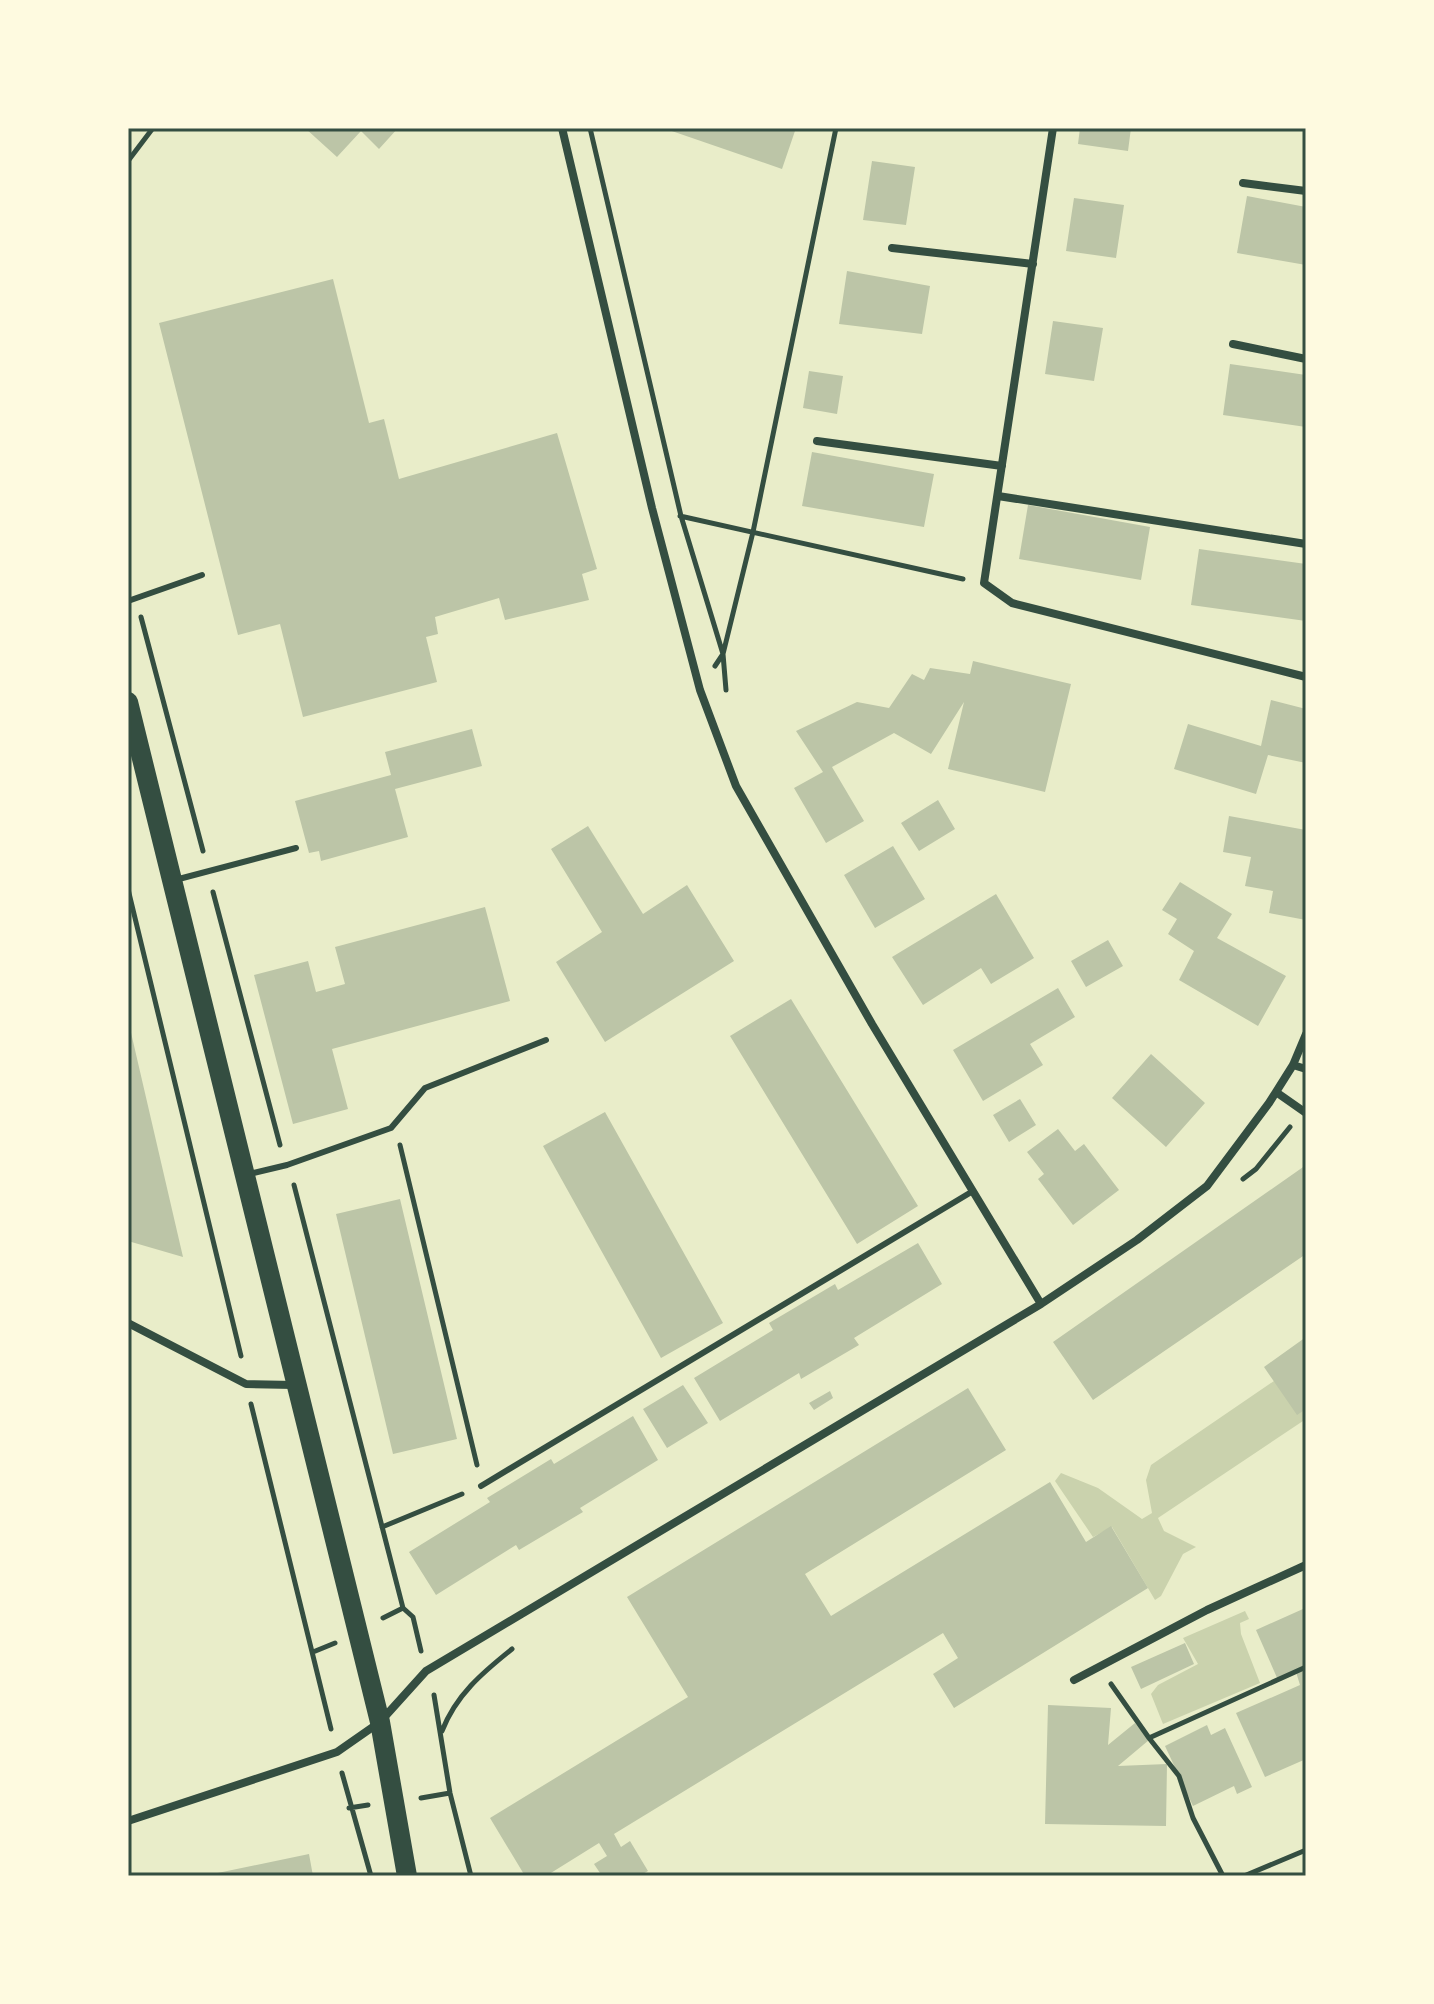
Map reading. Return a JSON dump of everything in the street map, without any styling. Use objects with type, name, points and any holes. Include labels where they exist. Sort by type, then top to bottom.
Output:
[{"type":"main road","points":[[130,714],[174,880],[294,1385],[380,1722],[407,1876]]},
{"type":"street","points":[[562,128],[652,508],[700,690],[736,786],[1041,1304]]},
{"type":"street","points":[[1053,128],[984,583],[1012,603],[1306,677]]},
{"type":"street","points":[[1243,183],[1306,191]]},
{"type":"street","points":[[892,248],[1033,264]]},
{"type":"street","points":[[1233,344],[1306,359]]},
{"type":"street","points":[[817,441],[1002,466]]},
{"type":"street","points":[[998,496],[1306,544]]},
{"type":"street","points":[[128,1821],[337,1752],[380,1722],[426,1671],[1041,1304],[1137,1240],[1207,1186],[1276,1092],[1293,1065],[1306,1034]]},
{"type":"street","points":[[1293,1065],[1306,1069]]},
{"type":"street","points":[[1276,1092],[1306,1113]]},
{"type":"street","points":[[128,1323],[246,1384],[294,1385]]},
{"type":"street","points":[[1074,1680],[1261,1584],[1306,1565]]},
{"type":"lane","points":[[128,601],[202,575]]},
{"type":"lane","points":[[174,880],[296,848]]},
{"type":"lane","points":[[244,1175],[287,1165],[391,1128],[425,1088],[546,1040]]},
{"type":"lane","points":[[481,1486],[973,1191]]},
{"type":"path","points":[[128,161],[153,128]]},
{"type":"path","points":[[590,128],[681,516],[723,654],[727,698]]},
{"type":"path","points":[[700,690],[723,654],[753,532],[836,128]]},
{"type":"path","points":[[652,508],[984,583]]},
{"type":"path","points":[[137,599],[266,1102],[302,1212],[403,1608],[413,1617]]},
{"type":"path","points":[[128,889],[234,1319]]},
{"type":"path","points":[[382,1527],[481,1486],[403,1149],[391,1128]]},
{"type":"path","points":[[258,1432],[329,1719]]},
{"type":"path","points":[[396,1611],[403,1608]]},
{"type":"path","points":[[1098,1667],[1179,1776],[1193,1818],[1223,1876]]},
{"type":"path","points":[[1149,1738],[1306,1667]]},
{"type":"path","points":[[438,1707],[450,1793],[471,1876]]},
{"type":"path","points":[[442,1795],[450,1793]]},
{"type":"path","points":[[349,1808],[371,1876]]},
{"type":"path","points":[[1244,1876],[1306,1850]]},
{"type":"green space","points":[[1274,1381],[1306,1409],[1306,1419],[1158,1518],[1164,1531],[1196,1547],[1183,1554],[1161,1596],[1155,1600],[1112,1527],[1093,1537],[1055,1481],[1061,1473],[1098,1488],[1142,1519],[1152,1513],[1146,1480],[1151,1465]]},
{"type":"green space","points":[[1245,1611],[1249,1619],[1240,1623],[1241,1634],[1260,1683],[1163,1724],[1151,1694],[1158,1685],[1198,1664],[1183,1638]]},
{"type":"building","points":[[305,128],[398,128],[379,149],[361,131],[337,157]]},
{"type":"building","points":[[663,128],[796,128],[782,169]]},
{"type":"building","points":[[1080,128],[1131,128],[1128,151],[1078,144]]},
{"type":"building","points":[[872,161],[915,167],[906,225],[863,220]]},
{"type":"building","points":[[1247,196],[1306,207],[1306,265],[1237,253]]},
{"type":"building","points":[[1074,198],[1124,205],[1116,258],[1066,251]]},
{"type":"building","points":[[847,271],[930,286],[922,334],[839,324]]},
{"type":"building","points":[[333,279],[369,423],[384,419],[399,479],[557,433],[597,569],[582,574],[589,600],[505,620],[499,598],[435,617],[438,634],[426,637],[437,682],[303,717],[280,624],[238,635],[159,323]]},
{"type":"building","points":[[1053,321],[1103,328],[1094,381],[1045,374]]},
{"type":"building","points":[[1230,364],[1306,375],[1306,427],[1223,415]]},
{"type":"building","points":[[809,371],[843,376],[837,414],[803,408]]},
{"type":"building","points":[[812,452],[934,474],[924,527],[802,506]]},
{"type":"building","points":[[1028,505],[1150,527],[1141,580],[1019,559]]},
{"type":"building","points":[[1199,549],[1306,564],[1306,621],[1191,605]]},
{"type":"building","points":[[973,661],[1071,684],[1045,792],[948,769],[964,702],[931,754],[894,733],[832,767],[864,821],[826,843],[794,788],[823,772],[796,731],[857,702],[889,708],[912,674],[924,680],[930,668],[970,674]]},
{"type":"building","points":[[1271,700],[1306,709],[1306,763],[1268,755],[1256,794],[1174,769],[1188,724],[1261,746]]},
{"type":"building","points":[[472,729],[482,766],[395,789],[408,837],[321,861],[319,851],[309,853],[295,801],[391,775],[385,752]]},
{"type":"building","points":[[938,800],[955,829],[919,851],[901,823]]},
{"type":"building","points":[[1229,816],[1306,830],[1306,920],[1269,913],[1273,891],[1245,886],[1251,857],[1223,852]]},
{"type":"building","points":[[588,826],[643,914],[687,885],[734,961],[605,1042],[556,962],[602,932],[551,849]]},
{"type":"building","points":[[893,846],[925,899],[875,928],[844,875]]},
{"type":"building","points":[[1180,882],[1232,914],[1217,938],[1286,976],[1258,1026],[1179,980],[1194,951],[1168,934],[1177,919],[1162,910]]},
{"type":"building","points":[[996,894],[1034,958],[991,984],[981,968],[923,1005],[892,957]]},
{"type":"building","points":[[485,907],[510,1001],[332,1049],[348,1109],[293,1124],[254,975],[308,961],[316,992],[345,984],[335,947]]},
{"type":"building","points":[[1108,940],[1123,966],[1086,987],[1071,961]]},
{"type":"building","points":[[1058,988],[1075,1017],[1030,1044],[1043,1065],[983,1101],[953,1050]]},
{"type":"building","points":[[791,999],[918,1206],[857,1244],[730,1036]]},
{"type":"building","points":[[129,1024],[183,1257],[128,1241]]},
{"type":"building","points":[[1151,1054],[1205,1103],[1166,1147],[1112,1098]]},
{"type":"building","points":[[1020,1099],[1036,1125],[1009,1142],[993,1115]]},
{"type":"building","points":[[605,1112],[723,1323],[661,1358],[543,1146]]},
{"type":"building","points":[[1058,1129],[1075,1151],[1084,1144],[1119,1190],[1073,1225],[1038,1179],[1044,1174],[1027,1152]]},
{"type":"building","points":[[1306,1165],[1306,1254],[1093,1400],[1053,1342]]},
{"type":"building","points":[[400,1199],[457,1439],[393,1454],[336,1214]]},
{"type":"building","points":[[918,1243],[942,1284],[854,1338],[859,1345],[801,1379],[799,1373],[720,1421],[694,1378],[773,1330],[769,1323],[835,1284],[838,1290]]},
{"type":"building","points":[[1306,1337],[1306,1409],[1297,1415],[1264,1367]]},
{"type":"building","points":[[683,1385],[708,1423],[667,1448],[643,1409]]},
{"type":"building","points":[[968,1388],[1006,1450],[805,1574],[831,1616],[1050,1482],[1086,1542],[1111,1526],[1148,1588],[954,1708],[933,1674],[958,1658],[943,1633],[614,1834],[621,1847],[630,1841],[648,1871],[639,1876],[602,1876],[594,1864],[607,1856],[599,1843],[546,1876],[525,1876],[490,1818],[688,1697],[627,1597]]},
{"type":"building","points":[[830,1391],[833,1398],[814,1410],[809,1403]]},
{"type":"building","points":[[633,1416],[658,1460],[580,1508],[583,1512],[519,1550],[516,1545],[436,1595],[409,1552],[490,1502],[487,1498],[551,1459],[554,1464]]},
{"type":"building","points":[[1303,1609],[1306,1616],[1306,1759],[1265,1777],[1236,1713],[1300,1685],[1296,1672],[1278,1680],[1256,1630]]},
{"type":"building","points":[[1185,1643],[1194,1664],[1141,1689],[1131,1667]]},
{"type":"building","points":[[1048,1705],[1111,1708],[1108,1745],[1135,1723],[1149,1740],[1118,1766],[1167,1764],[1166,1826],[1045,1824]]},
{"type":"building","points":[[1207,1725],[1211,1735],[1225,1728],[1252,1787],[1237,1794],[1234,1786],[1193,1806],[1165,1746]]},
{"type":"building","points":[[309,1854],[313,1876],[208,1876],[208,1875]]}]
